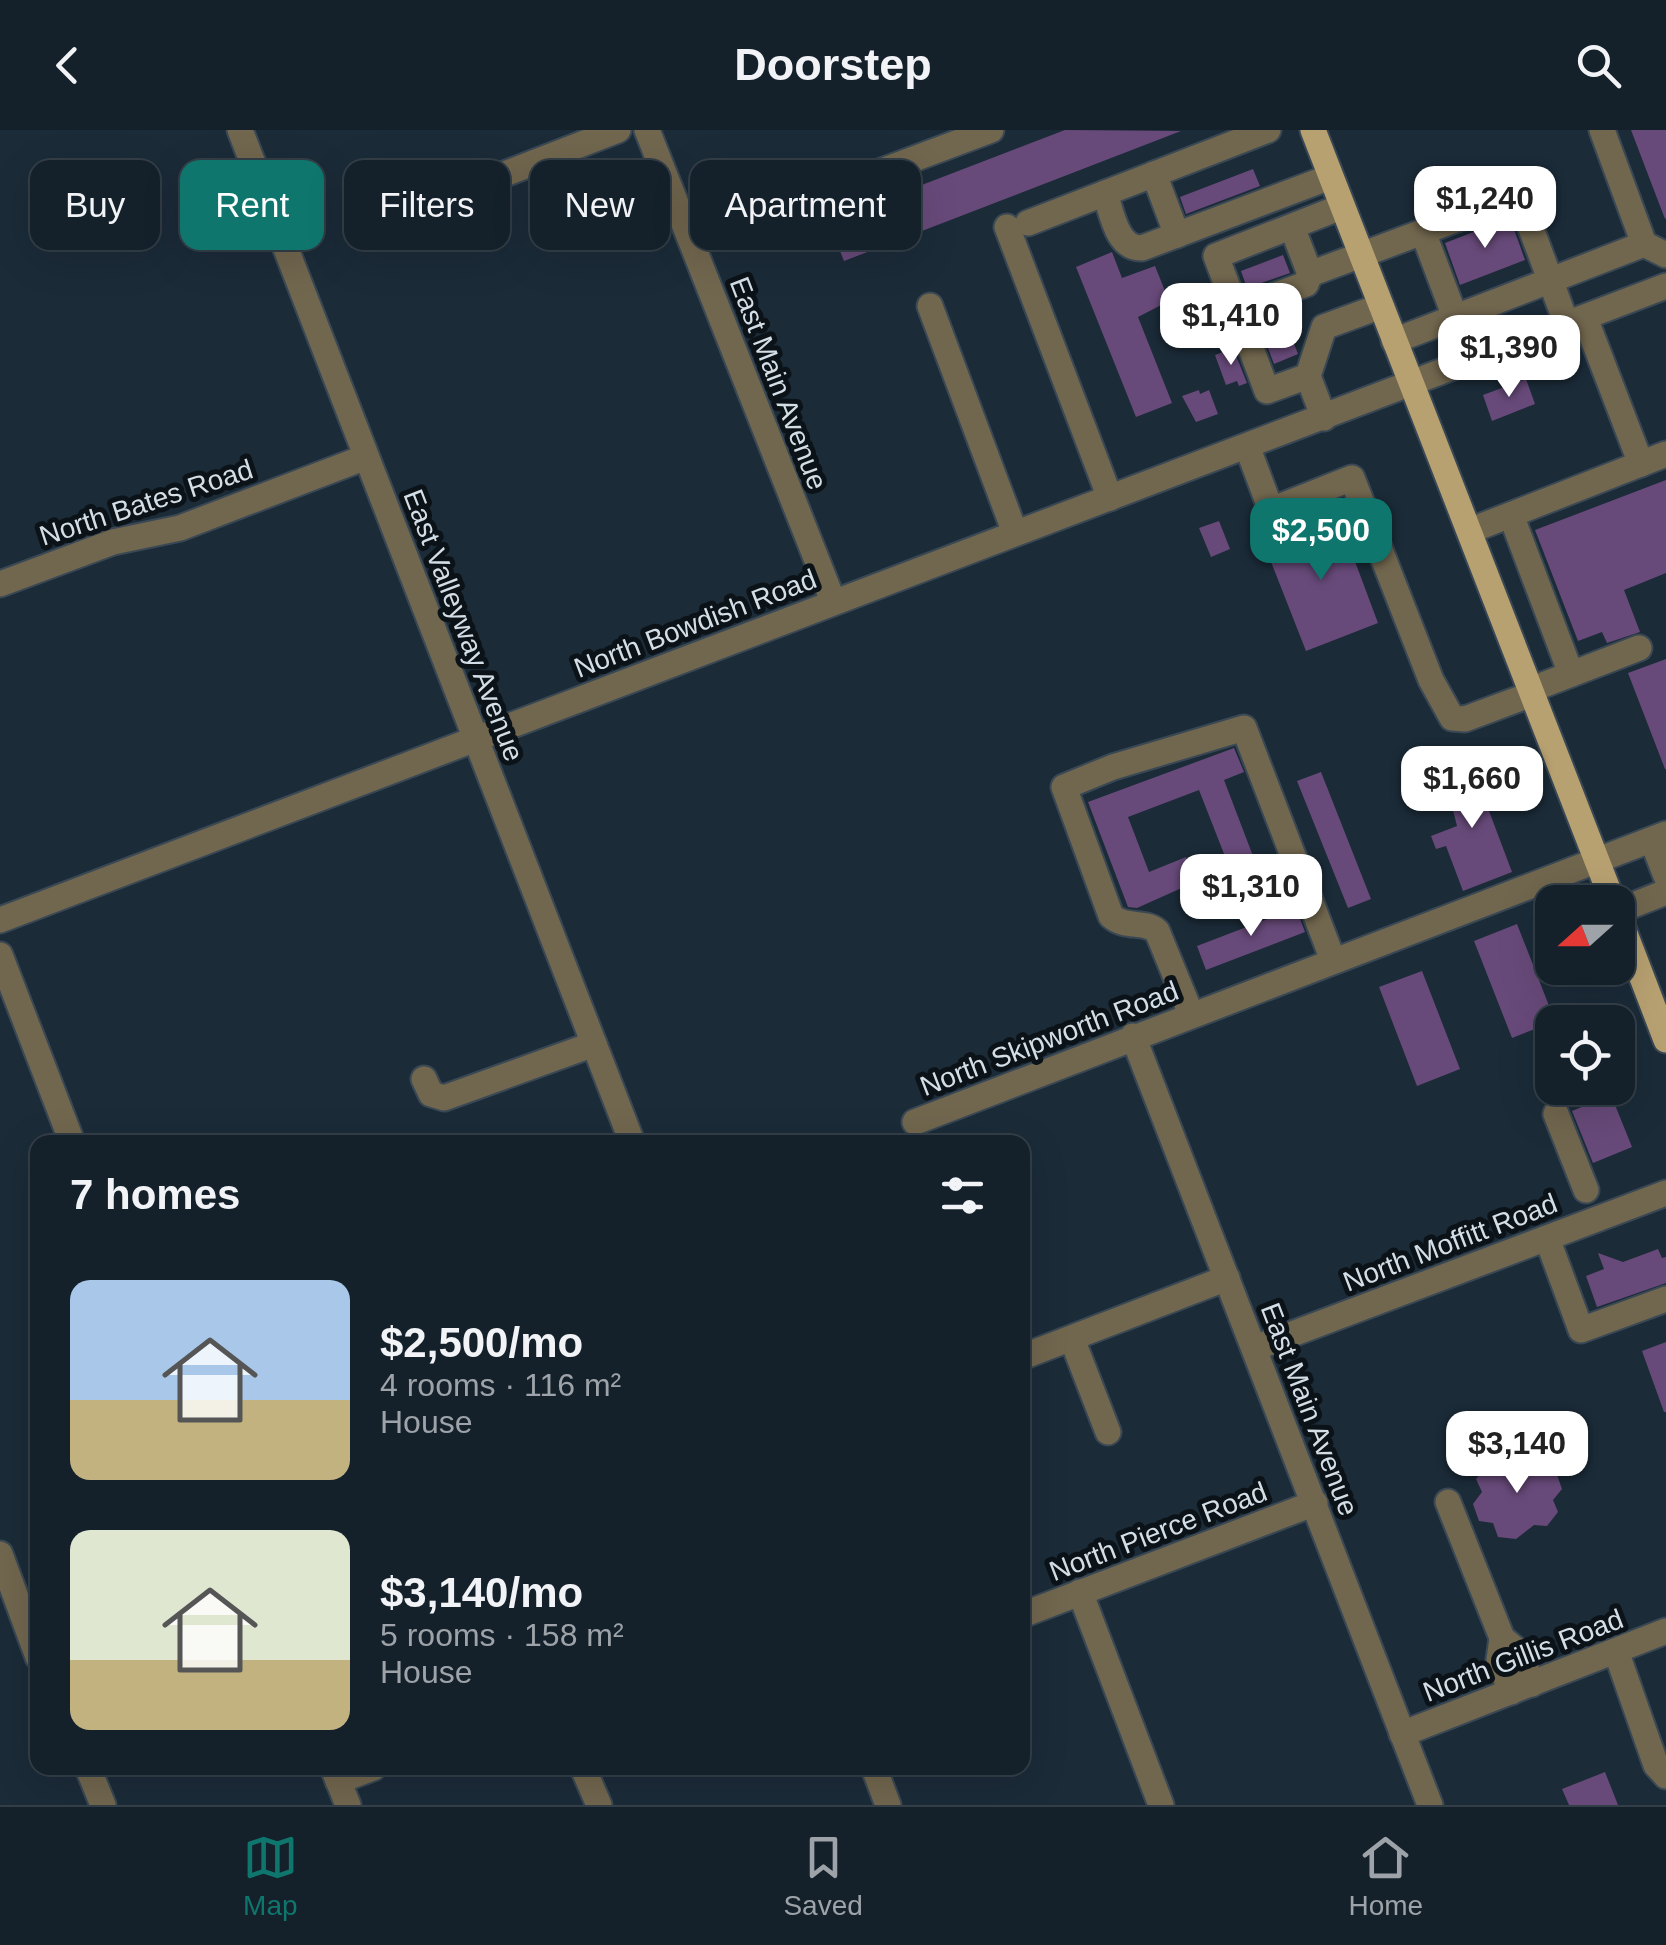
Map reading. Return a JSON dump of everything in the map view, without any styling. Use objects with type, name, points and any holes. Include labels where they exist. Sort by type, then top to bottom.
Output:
[{"type":"main road","points":[[1313,130],[1606,885]]},
{"type":"main road","points":[[1635,958],[1666,1040]]},
{"type":"street","name":"East Valleyway Avenue","points":[[240,130],[629,1135]]},
{"type":"street","points":[[510,172],[618,130]]},
{"type":"street","name":"East Main Avenue","points":[[647,130],[832,602]]},
{"type":"street","points":[[912,160],[992,130]]},
{"type":"street","points":[[1110,498],[1017,225],[1268,130]]},
{"type":"street","points":[[1394,341],[1550,279],[1655,249],[1602,130]]},
{"type":"street","points":[[1154,174],[1177,235]]},
{"type":"street","points":[[1104,194],[1123,242],[1131,248],[1177,235],[1330,177]]},
{"type":"street","points":[[1310,274],[1519,196],[1550,279],[1576,321],[1641,464]]},
{"type":"street","points":[[1308,376],[1267,392],[1216,256],[1342,207]]},
{"type":"street","points":[[1236,310],[1306,284],[1310,274],[1292,226]]},
{"type":"street","points":[[1423,232],[1483,357]]},
{"type":"street","name":"North Bowdish Road","points":[[0,920],[1666,286]]},
{"type":"street","points":[[930,306],[1016,533]]},
{"type":"street","points":[[1324,418],[1308,376],[1324,327],[1380,306]]},
{"type":"street","points":[[1248,446],[1271,510],[1352,478],[1431,680],[1452,718],[1466,720],[1638,648]]},
{"type":"street","points":[[1468,531],[1666,454]]},
{"type":"street","name":"North Bates Road","points":[[0,584],[113,542],[180,528],[366,457]]},
{"type":"street","points":[[1511,514],[1571,674]]},
{"type":"street","points":[[1191,1014],[1157,931],[1150,926],[1121,925],[1111,916],[1064,788],[1114,767],[1244,728],[1333,960]]},
{"type":"street","points":[[1659,837],[1666,876]]},
{"type":"street","name":"North Skipworth Road","points":[[916,1122],[1659,837]]},
{"type":"street","points":[[1635,906],[1666,892]]},
{"type":"street","points":[[0,955],[69,1135]]},
{"type":"street","name":"East Main Avenue","points":[[1133,1036],[1430,1805]]},
{"type":"street","points":[[424,1079],[430,1094],[444,1098],[594,1044]]},
{"type":"street","points":[[1556,1114],[1586,1190]]},
{"type":"street","name":"North Moffitt Road","points":[[1255,1348],[1666,1193]]},
{"type":"street","points":[[1547,1238],[1581,1330],[1666,1299]]},
{"type":"street","points":[[1030,1354],[1227,1278]]},
{"type":"street","points":[[1072,1339],[1108,1432]]},
{"type":"street","points":[[1448,1502],[1502,1638],[1520,1654],[1521,1688]]},
{"type":"street","name":"North Pierce Road","points":[[1030,1612],[1315,1503]]},
{"type":"street","points":[[0,1554],[30,1635]]},
{"type":"street","points":[[1080,1592],[1161,1805]]},
{"type":"street","name":"North Gillis Road","points":[[1402,1734],[1666,1632]]},
{"type":"street","points":[[1616,1651],[1664,1782]]},
{"type":"street","points":[[91,1775],[102,1805]]},
{"type":"street","points":[[336,1775],[348,1805]]},
{"type":"street","points":[[586,1775],[599,1805]]},
{"type":"street","points":[[877,1775],[888,1805]]},
{"type":"building","points":[[1065,130],[1181,131],[921,231],[921,185]]},
{"type":"building","points":[[1631,130],[1666,130],[1665,219]]},
{"type":"building","points":[[1253,169],[1260,186],[1186,214],[1180,197]]},
{"type":"building","points":[[1510,218],[1525,260],[1460,285],[1445,243]]},
{"type":"building","points":[[840,250],[873,250],[844,261]]},
{"type":"building","points":[[1112,252],[1122,278],[1155,266],[1169,301],[1138,317],[1172,403],[1136,417],[1076,267]]},
{"type":"building","points":[[1283,255],[1290,273],[1247,288],[1241,271]]},
{"type":"building","points":[[1281,311],[1298,354],[1274,364],[1257,319]]},
{"type":"building","points":[[1233,348],[1247,383],[1239,386],[1237,381],[1226,385],[1215,355]]},
{"type":"building","points":[[1526,379],[1535,404],[1492,421],[1483,395]]},
{"type":"building","points":[[1199,390],[1200,394],[1209,390],[1218,414],[1196,422],[1182,396]]},
{"type":"building","points":[[1666,480],[1666,573],[1624,590],[1640,632],[1607,643],[1602,632],[1578,641],[1535,530]]},
{"type":"building","points":[[1338,516],[1378,623],[1306,651],[1264,544]]},
{"type":"building","points":[[1219,521],[1230,549],[1211,557],[1199,528]]},
{"type":"building","points":[[1666,659],[1666,769],[1665,769],[1628,673]]},
{"type":"building","points":[[1234,748],[1244,772],[1224,780],[1261,877],[1237,887],[1199,790],[1128,817],[1149,872],[1186,857],[1195,882],[1137,908],[1128,907],[1088,802]]},
{"type":"building","points":[[1476,762],[1489,793],[1483,795],[1512,872],[1463,891],[1446,846],[1436,849],[1431,836],[1457,826],[1444,775]]},
{"type":"building","points":[[1321,772],[1371,899],[1348,908],[1297,781]]},
{"type":"building","points":[[1296,908],[1305,932],[1206,970],[1197,946]]},
{"type":"building","points":[[1517,924],[1535,970],[1535,985],[1541,985],[1549,1005],[1535,1005],[1535,1029],[1512,1038],[1474,941]]},
{"type":"building","points":[[1422,971],[1460,1069],[1417,1086],[1379,987]]},
{"type":"building","points":[[1587,1105],[1615,1105],[1632,1147],[1593,1163],[1572,1111]]},
{"type":"building","points":[[1658,1249],[1662,1258],[1666,1257],[1666,1283],[1597,1307],[1586,1276],[1604,1269],[1598,1253],[1623,1262]]},
{"type":"building","points":[[1666,1342],[1666,1412],[1664,1412],[1642,1351]]},
{"type":"building","points":[[1519,1454],[1537,1456],[1542,1469],[1556,1472],[1562,1489],[1553,1500],[1558,1512],[1547,1526],[1534,1525],[1516,1539],[1498,1537],[1493,1523],[1479,1521],[1473,1504],[1482,1492],[1476,1479],[1488,1466],[1510,1464]]},
{"type":"building","points":[[1605,1772],[1618,1805],[1569,1805],[1562,1789]]}]
